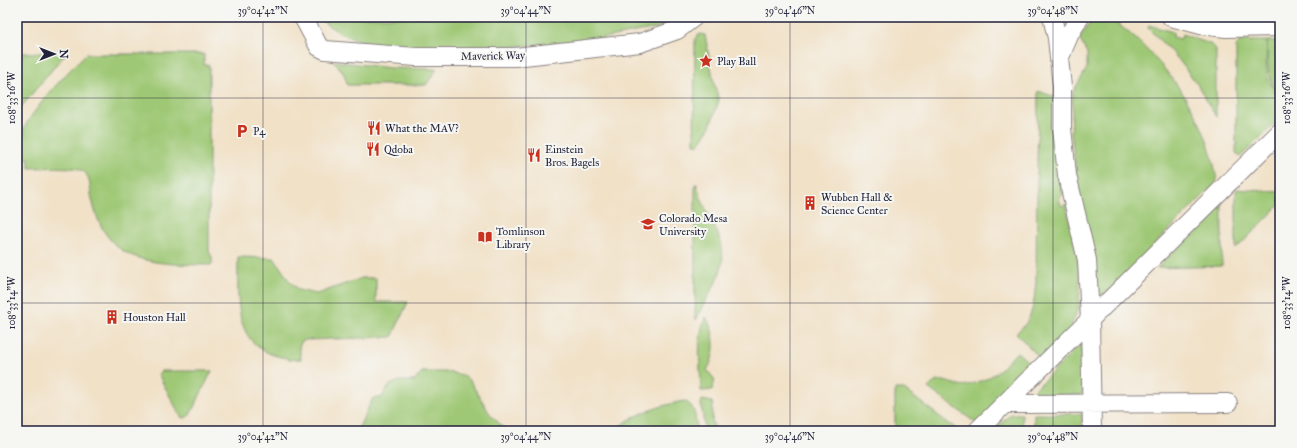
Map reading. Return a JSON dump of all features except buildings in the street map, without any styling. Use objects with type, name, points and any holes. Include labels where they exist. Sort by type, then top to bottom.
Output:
[{"type":"street","name":"Maverick Way","points":[[303,17],[319,47],[325,50],[416,57],[515,57],[640,43],[677,30],[694,17]]},
{"type":"street","points":[[1052,17],[1059,60],[1067,175],[1087,260],[1090,320],[1092,431]]},
{"type":"street","points":[[1059,60],[1070,33],[1080,17]]},
{"type":"street","points":[[1171,17],[1201,25],[1226,28],[1280,27]]},
{"type":"street","points":[[977,431],[1152,261],[1280,132]]},
{"type":"street","points":[[1005,404],[1228,403]]},
{"type":"green space","points":[[316,17],[674,17],[657,28],[598,39],[521,46],[437,48],[371,44],[341,34]]},
{"type":"green space","points":[[1097,17],[1114,22],[1129,33],[1153,56],[1179,88],[1190,105],[1207,142],[1213,161],[1217,182],[1100,299],[1098,297],[1078,185],[1071,134],[1073,92],[1087,68],[1087,53],[1080,40],[1081,36],[1092,20]]},
{"type":"green space","points":[[1149,25],[1173,32],[1173,37],[1181,39],[1182,34],[1210,44],[1216,49],[1216,117],[1197,84],[1179,60],[1148,28]]},
{"type":"green space","points":[[701,34],[705,35],[714,83],[719,100],[709,129],[699,144],[694,144],[695,39]]},
{"type":"green space","points":[[1240,41],[1267,41],[1266,63],[1268,79],[1280,102],[1280,119],[1240,157],[1236,153],[1236,46]]},
{"type":"green space","points":[[1268,41],[1280,41],[1280,99],[1270,78],[1267,56]]},
{"type":"green space","points":[[17,53],[66,53],[17,112]]},
{"type":"green space","points":[[86,54],[204,54],[204,65],[209,65],[209,251],[212,258],[212,265],[169,264],[150,261],[134,256],[119,248],[107,235],[97,218],[89,180],[84,172],[71,168],[29,168],[29,158],[21,158],[21,137],[33,113],[51,91]]},
{"type":"green space","points":[[332,61],[391,68],[437,69],[426,85],[347,85],[342,71]]},
{"type":"green space","points":[[1038,91],[1055,97],[1063,195],[1059,197],[1061,206],[1066,204],[1078,260],[1080,282],[1079,306],[1070,330],[1040,358],[1016,333],[1022,328],[1030,316],[1034,303],[1036,281]]},
{"type":"green space","points":[[695,184],[697,184],[704,205],[719,237],[723,258],[719,276],[697,319],[695,319]]},
{"type":"green space","points":[[1236,189],[1280,192],[1280,205],[1236,249]]},
{"type":"green space","points":[[1222,204],[1222,266],[1157,268]]},
{"type":"green space","points":[[238,257],[274,258],[288,279],[298,290],[317,294],[362,278],[376,278],[376,302],[408,302],[392,337],[305,340],[301,342],[299,347],[301,359],[288,360],[287,358],[269,353],[256,345],[247,334],[242,321],[239,306]]},
{"type":"green space","points":[[706,317],[712,330],[714,344],[714,351],[707,370],[715,380],[712,390],[701,391],[699,353],[701,334]]},
{"type":"green space","points":[[1082,343],[1082,395],[1030,394]]},
{"type":"green space","points":[[1017,352],[1033,366],[976,423],[928,388],[932,384],[940,381],[964,386],[986,379],[996,373]]},
{"type":"green space","points":[[161,371],[212,371],[190,415],[185,418],[181,417],[158,374]]},
{"type":"green space","points":[[422,372],[447,372],[463,375],[470,381],[490,414],[507,431],[357,431],[373,398],[381,398],[390,385],[399,381],[414,381]]},
{"type":"green space","points":[[895,389],[903,389],[959,431],[895,431]]},
{"type":"green space","points":[[702,400],[712,402],[712,421],[716,431],[705,431],[701,404]]},
{"type":"green space","points":[[684,401],[693,409],[697,431],[613,431],[638,415],[665,405]]},
{"type":"green space","points":[[1011,414],[1022,414],[1022,430],[993,431]]},
{"type":"green space","points":[[1034,414],[1082,414],[1082,431],[1034,431]]},
{"type":"place","name":"Play Ball","points":[[706,61]]},
{"type":"place","name":"What the MAV?","points":[[374,128]]},
{"type":"place","name":"P4","points":[[242,131]]},
{"type":"place","name":"Qdoba","points":[[373,149]]},
{"type":"place","name":"Einstein Bros. Bagels","points":[[534,155]]},
{"type":"place","name":"Wubben Hall & Science Center","points":[[810,203]]},
{"type":"place","name":"Colorado Mesa University","points":[[648,224]]},
{"type":"place","name":"Tomlinson Library","points":[[485,237]]},
{"type":"place","name":"Houston Hall","points":[[112,317]]}]
